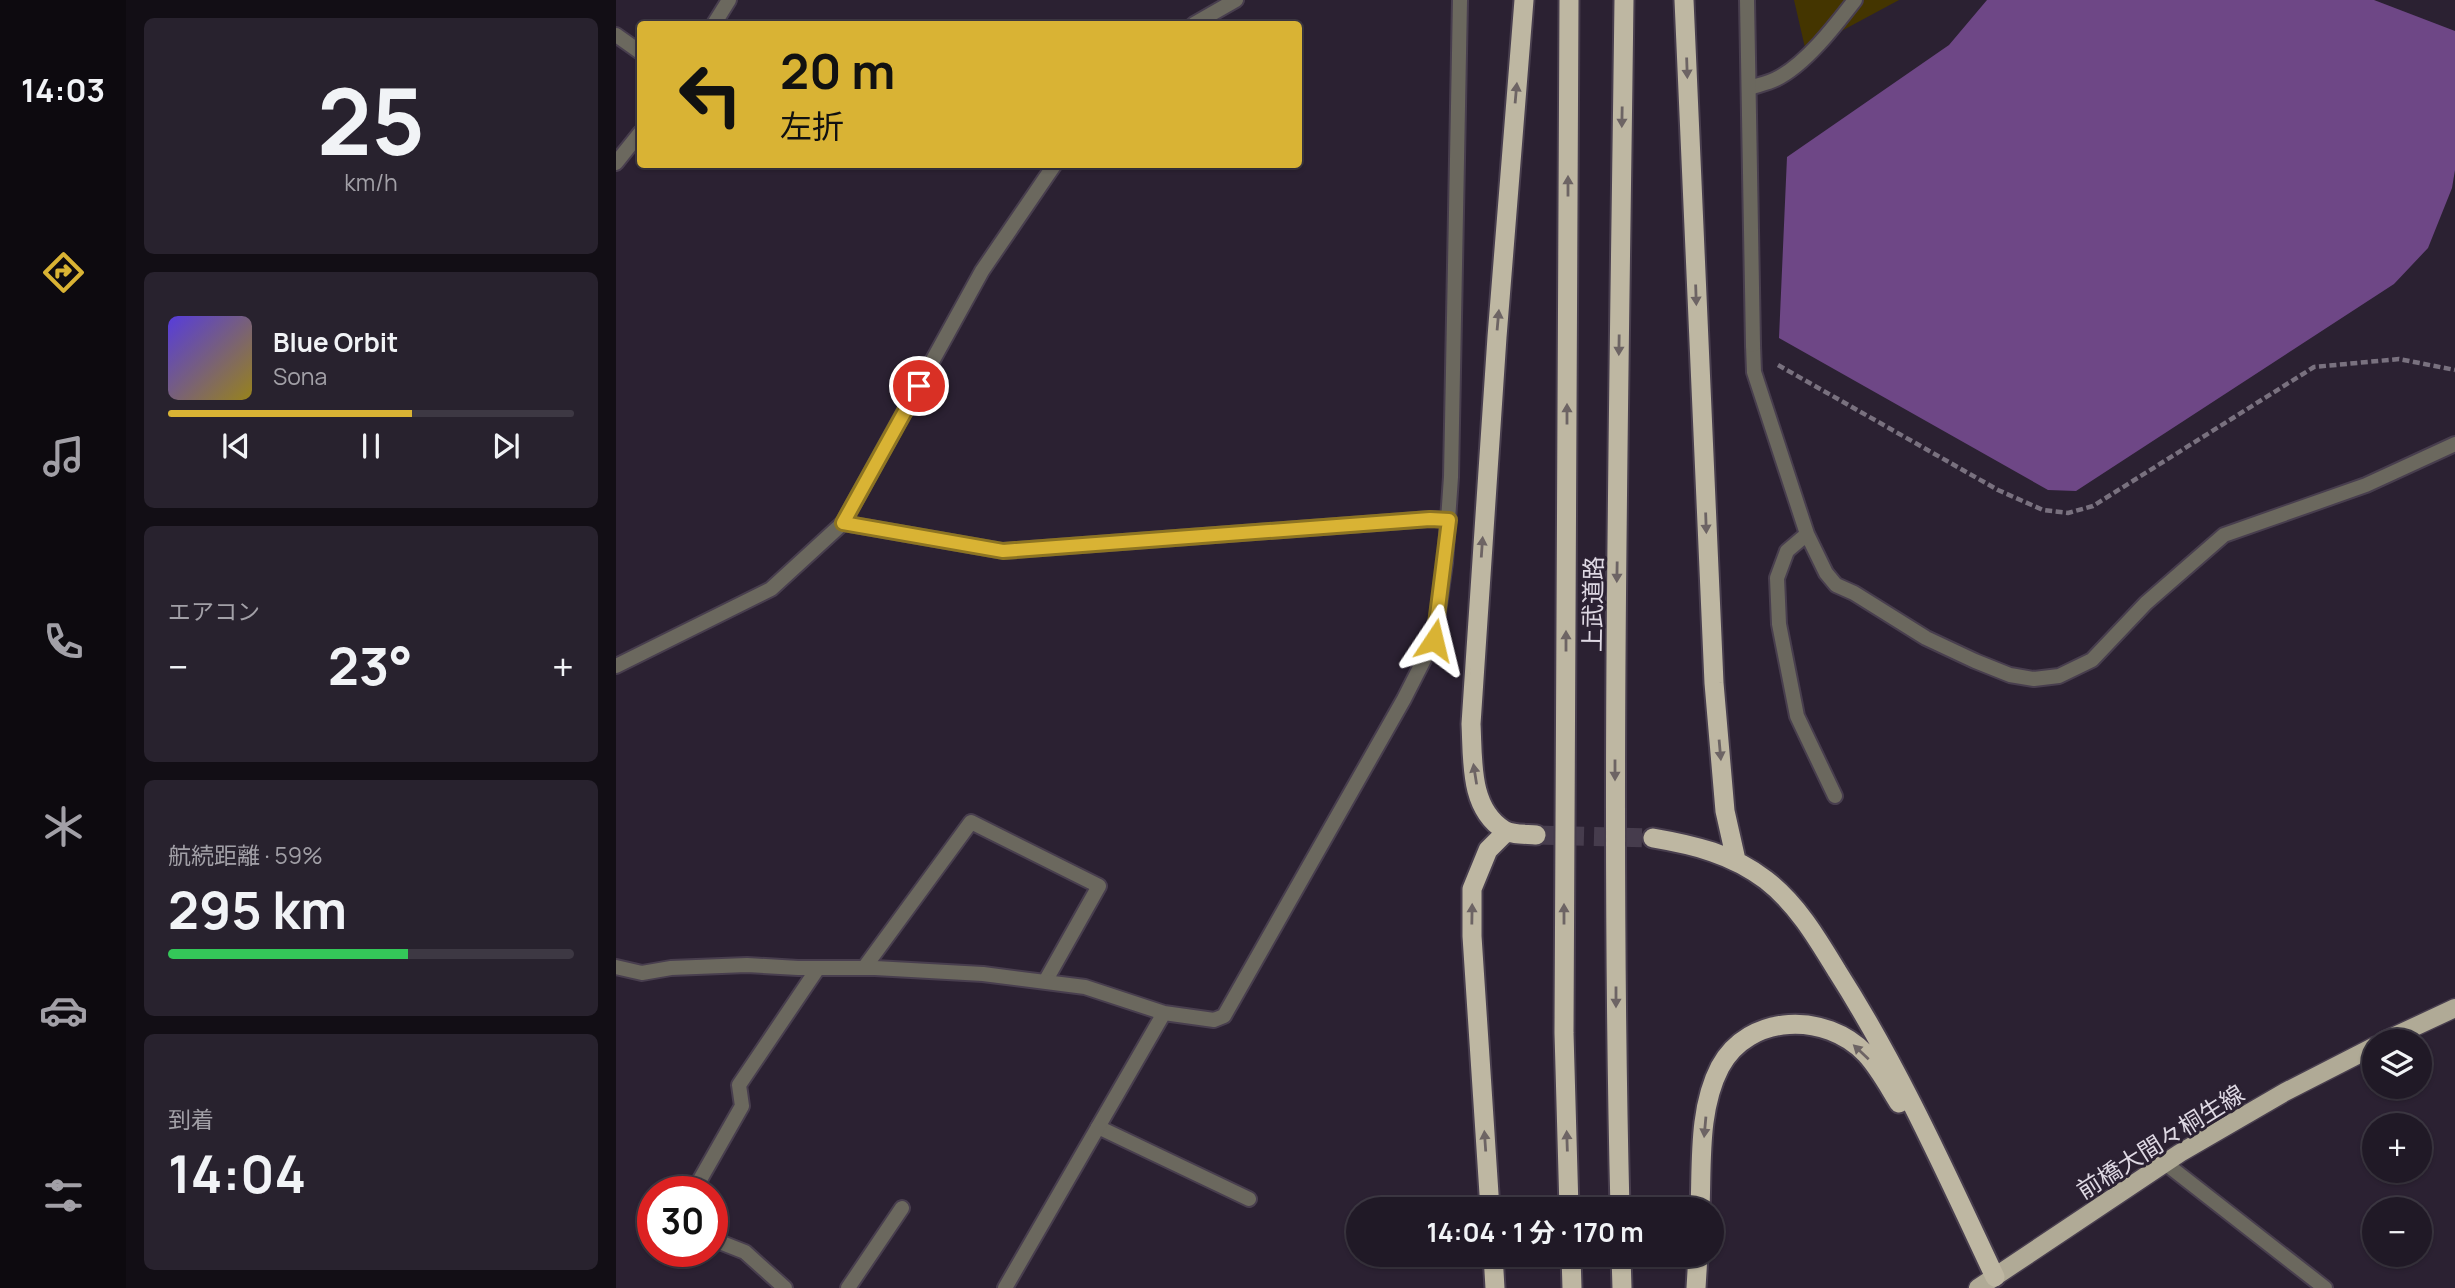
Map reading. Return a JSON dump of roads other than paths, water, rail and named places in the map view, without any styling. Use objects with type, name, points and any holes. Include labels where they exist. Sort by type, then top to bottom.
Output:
[{"type":"highway","points":[[1524,0],[1497,337],[1471,724],[1474,772],[1481,803],[1490,818],[1506,832],[1536,835]]},
{"type":"highway","name":"上武道路","points":[[1569,0],[1564,1033],[1569,1197]]},
{"type":"highway","name":"上武道路","points":[[1620,1197],[1615,701],[1623,0]]},
{"type":"highway","points":[[1684,0],[1714,683],[1725,811],[1736,860]]},
{"type":"highway","points":[[1489,1197],[1472,936],[1472,890],[1488,850],[1506,832]]},
{"type":"highway","points":[[1653,838],[1696,845],[1736,860],[1766,880],[1812,931],[1868,1019],[1998,1283]]},
{"type":"highway","points":[[1701,1197],[1704,1118],[1721,1066],[1740,1044],[1780,1023],[1807,1024],[1836,1031],[1866,1054],[1943,1167]]},
{"type":"highway","points":[[1494,1267],[1495,1288]]},
{"type":"highway","points":[[1571,1267],[1572,1288]]},
{"type":"highway","points":[[1622,1267],[1622,1288]]},
{"type":"highway","points":[[1696,1288],[1697,1267]]},
{"type":"main road","points":[[2410,1029],[2455,1008]]},
{"type":"main road","name":"前橋大間々桐生線","points":[[1978,1288],[1998,1283],[2165,1163],[2285,1092],[2362,1053]]},
{"type":"street","points":[[717,21],[729,0]]},
{"type":"street","points":[[1198,21],[1219,4],[1236,0]]},
{"type":"street","points":[[616,967],[642,973],[671,968],[747,965],[983,974],[1085,987],[1164,1013],[1214,1020],[1224,1017],[1404,699],[1434,640],[1449,520],[1461,0]]},
{"type":"street","points":[[1747,0],[1754,372],[1807,534],[1826,573],[1836,585],[1854,593],[1926,638],[1975,662],[2010,675],[2034,679],[2059,677],[2092,660],[2146,603],[2224,535],[2366,485],[2455,444]]},
{"type":"street","points":[[1749,88],[1775,80],[1789,71],[1819,43],[1855,0]]},
{"type":"street","points":[[1844,14],[1868,0]]},
{"type":"street","points":[[616,35],[637,50]]},
{"type":"street","points":[[616,163],[637,137]]},
{"type":"street","points":[[616,666],[771,589],[843,523],[982,271],[1052,168]]},
{"type":"street","points":[[843,523],[1003,551],[1430,519],[1449,520]]},
{"type":"street","points":[[1807,534],[1787,551],[1777,578],[1779,624],[1797,716],[1835,796]]},
{"type":"street","points":[[864,968],[971,822],[1099,886],[1046,980]]},
{"type":"street","points":[[702,1176],[743,1107],[739,1085],[818,968]]},
{"type":"street","points":[[1005,1288],[1164,1013]]},
{"type":"street","points":[[1098,1127],[1249,1199]]},
{"type":"street","points":[[2165,1163],[2325,1288]]},
{"type":"street","points":[[848,1288],[902,1208]]},
{"type":"street","points":[[728,1245],[746,1252],[785,1288]]},
{"type":"tunnel","points":[[1536,835],[1653,838]]}]
